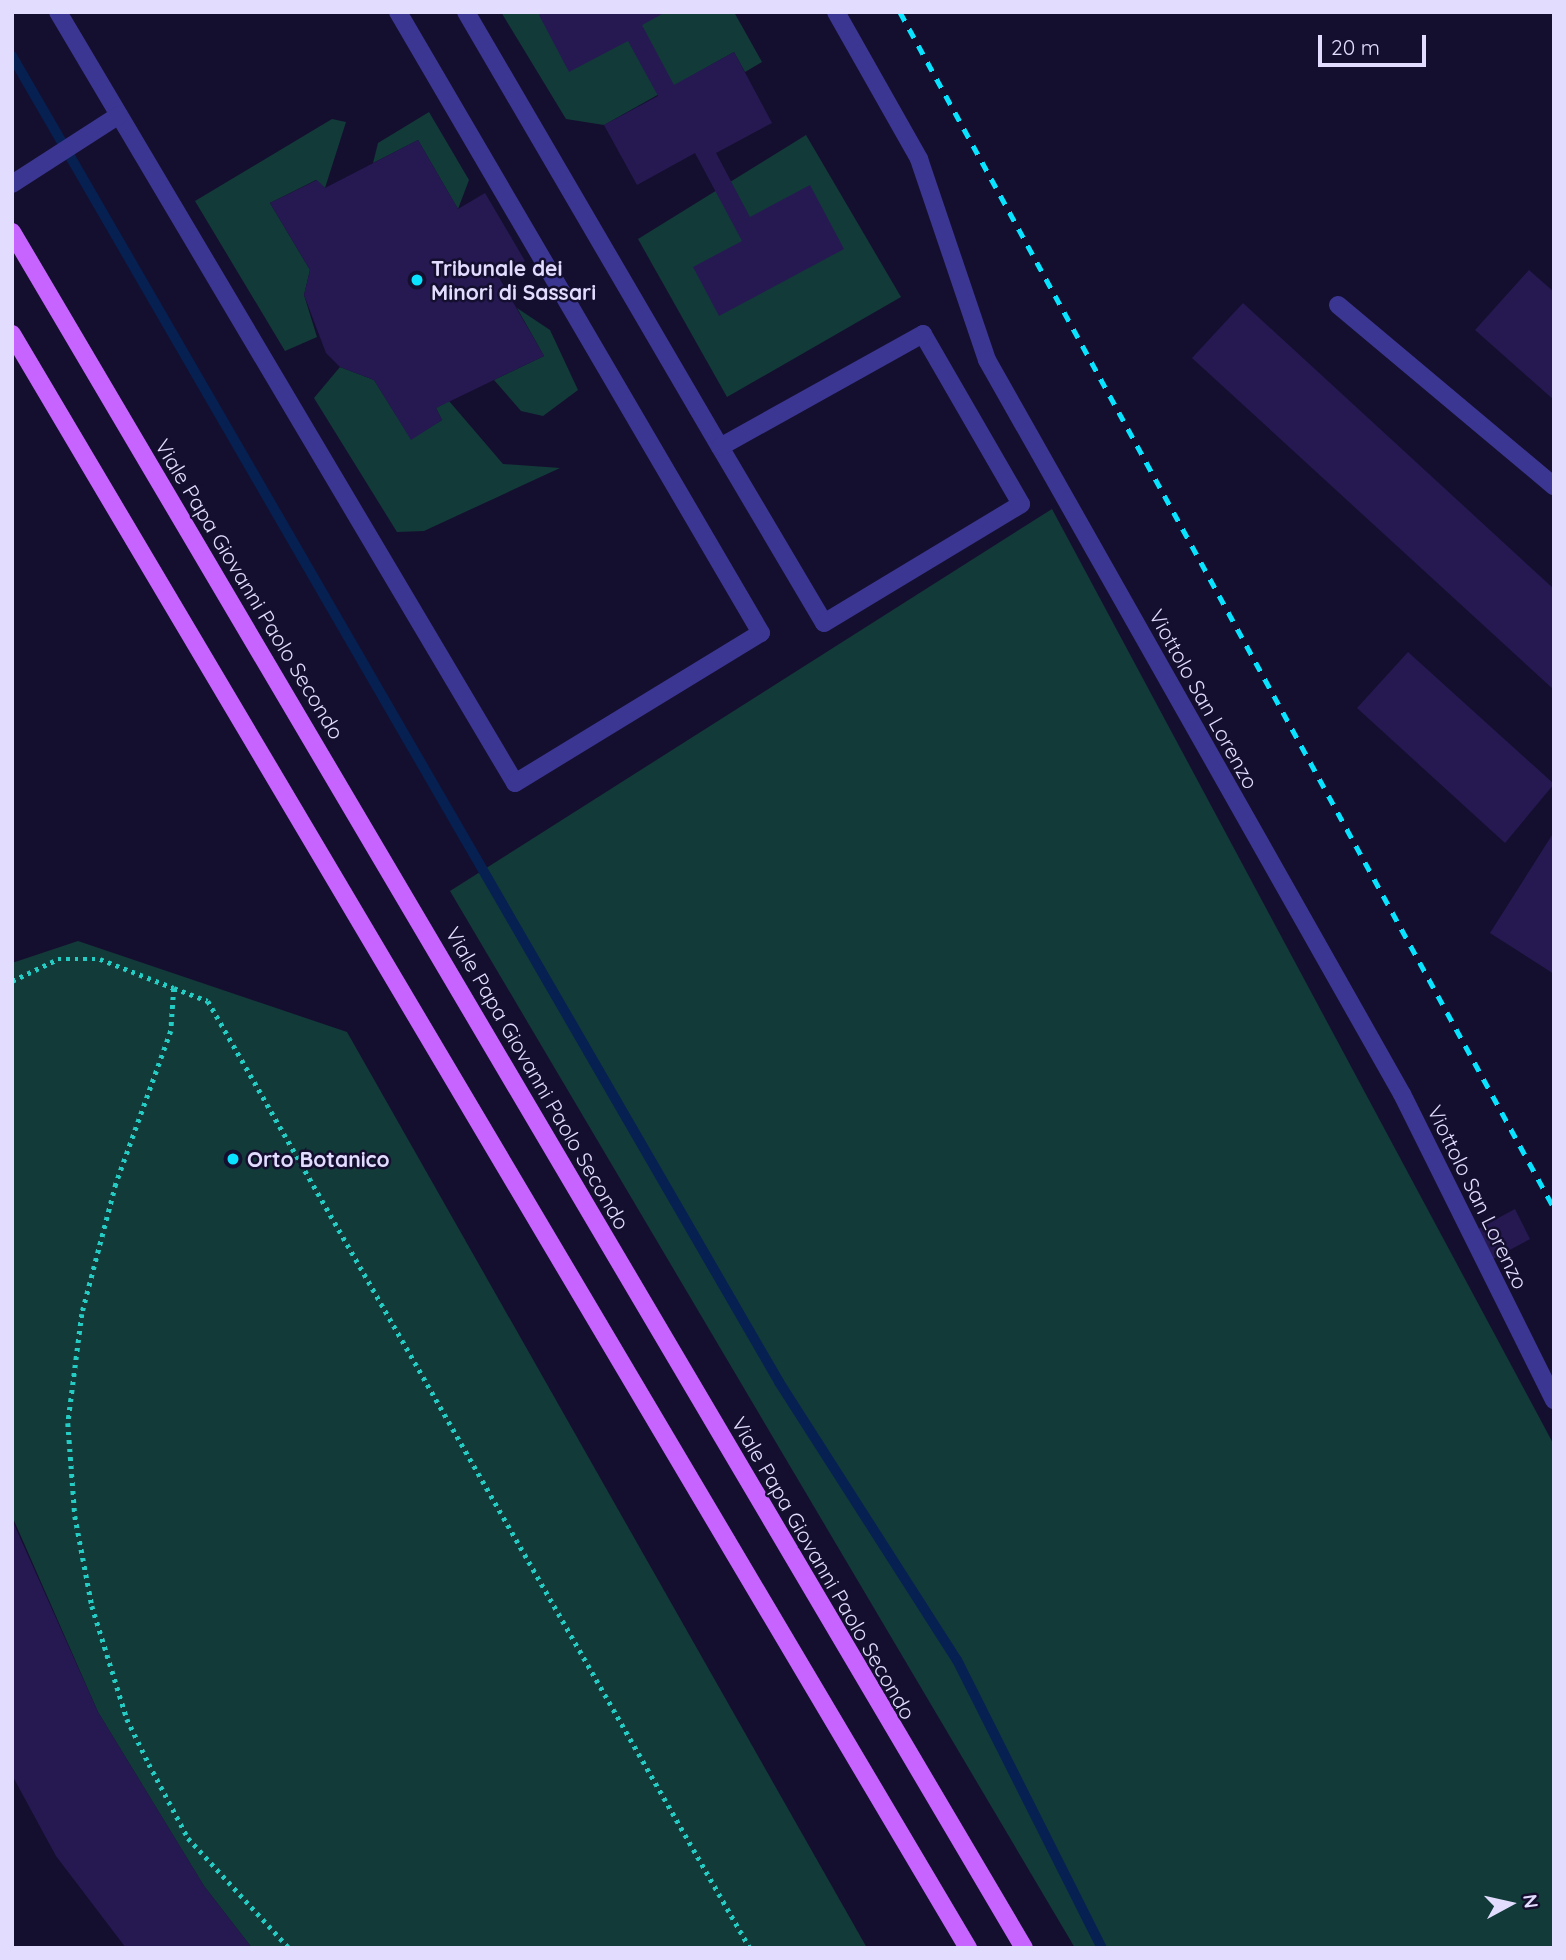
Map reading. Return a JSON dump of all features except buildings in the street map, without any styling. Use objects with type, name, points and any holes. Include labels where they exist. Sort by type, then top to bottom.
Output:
[{"type":"main road","name":"Viale Papa Giovanni Paolo Secondo","points":[[12,232],[1024,1948]]},
{"type":"main road","points":[[12,334],[968,1948]]},
{"type":"street","points":[[58,12],[515,783],[761,634],[398,12]]},
{"type":"street","points":[[466,12],[720,447],[824,623],[1021,503],[923,334],[720,447]]},
{"type":"street","name":"Viottolo San Lorenzo","points":[[836,12],[919,159],[987,360],[1402,1094],[1554,1400]]},
{"type":"street","points":[[18,180],[94,134],[119,115]]},
{"type":"street","points":[[1338,304],[1554,486]]},
{"type":"path","points":[[12,981],[58,959],[100,959],[208,1001],[750,1948]]},
{"type":"path","points":[[174,988],[171,1031],[116,1184],[82,1314],[68,1423],[75,1516],[92,1606],[127,1718],[149,1764],[188,1838],[289,1948]]},
{"type":"green space","points":[[501,12],[734,12],[762,62],[745,72],[734,52],[604,125],[566,119]]},
{"type":"green space","points":[[429,112],[469,180],[458,209],[418,140],[373,163],[378,143]]},
{"type":"green space","points":[[332,119],[346,122],[325,188],[316,180],[270,203],[310,270],[304,295],[317,337],[285,351],[195,201]]},
{"type":"green space","points":[[806,135],[901,297],[727,397],[638,239]]},
{"type":"green space","points":[[517,308],[550,330],[578,390],[543,416],[521,411],[494,380],[544,356]]},
{"type":"green space","points":[[340,367],[374,380],[411,439],[442,420],[436,408],[449,401],[503,464],[560,468],[424,531],[397,532],[314,398]]},
{"type":"green space","points":[[1052,509],[1554,1445],[1554,1948],[1075,1948],[450,891]]},
{"type":"green space","name":"Orto Botanico","points":[[78,941],[347,1032],[867,1948],[252,1948],[204,1886],[98,1712],[12,1516],[12,963]]},
{"type":"waterway","points":[[12,56],[779,1382],[957,1660],[1102,1948]]},
{"type":"railway","points":[[900,12],[1554,1208]]},
{"type":"place","name":"Tribunale dei Minori di Sassari","points":[[417,280]]},
{"type":"place","name":"Orto Botanico","points":[[233,1159]]}]
